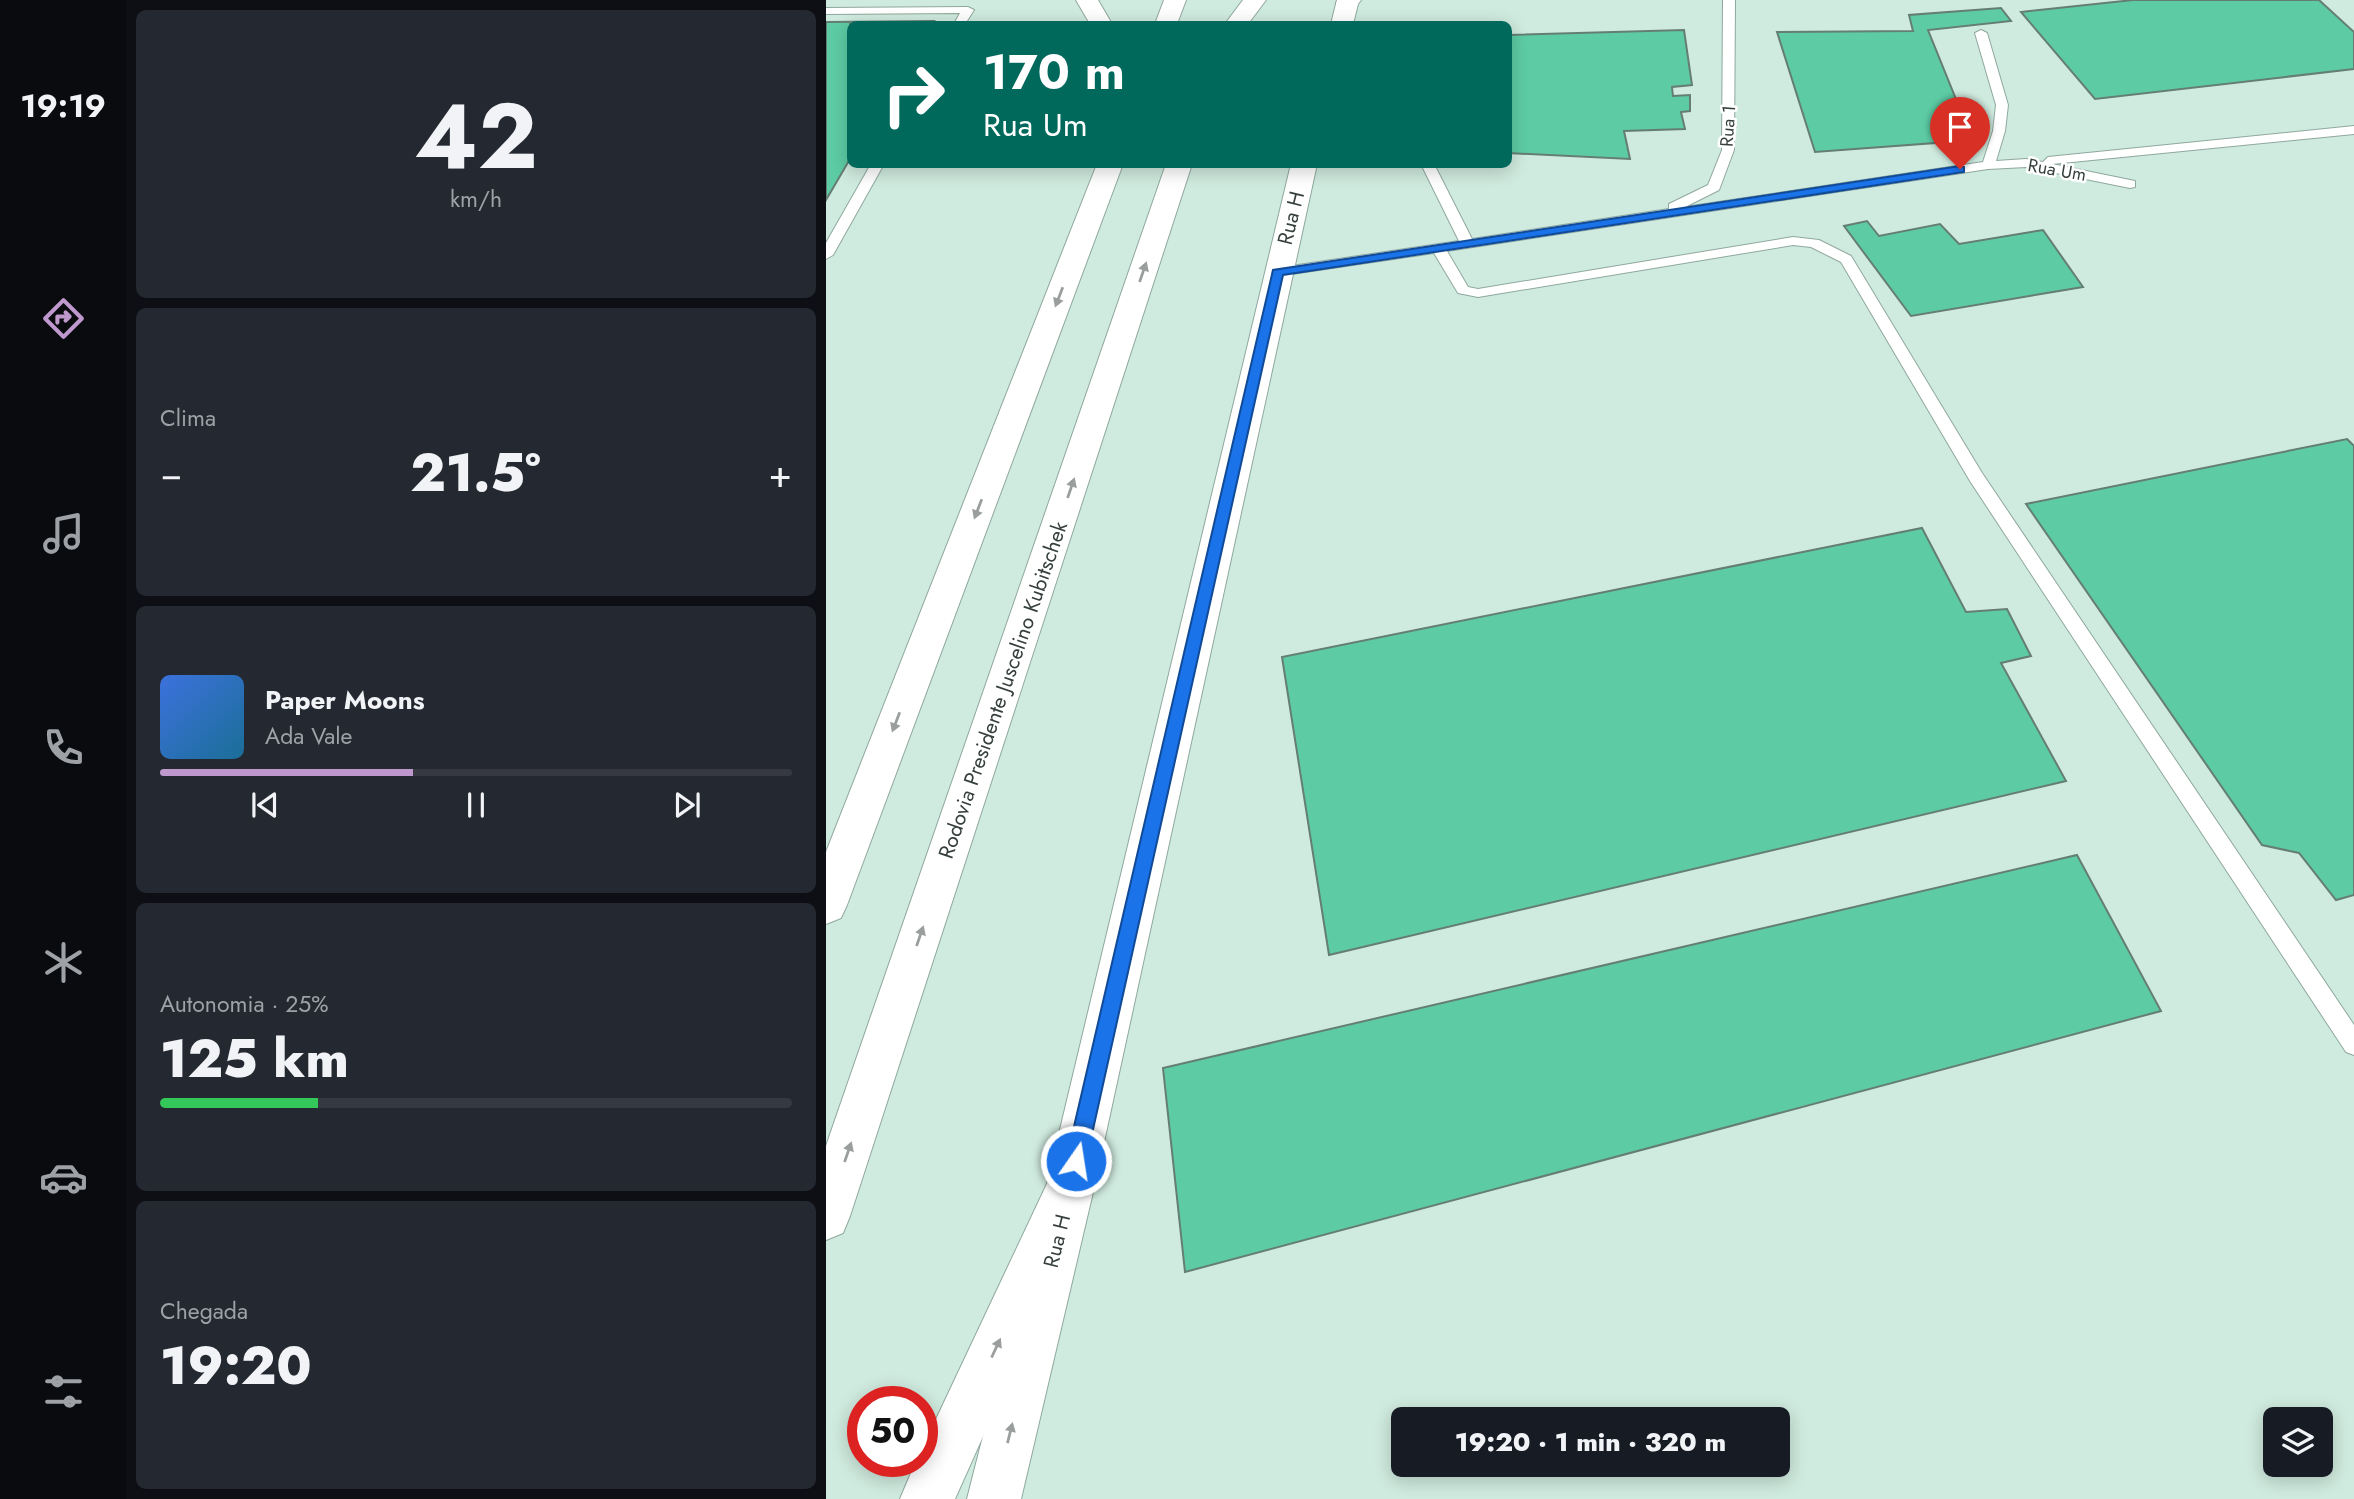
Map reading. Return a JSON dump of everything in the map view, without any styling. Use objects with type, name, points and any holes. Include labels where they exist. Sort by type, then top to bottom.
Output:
[{"type":"main road","points":[[1087,0],[1099,21]]},
{"type":"main road","points":[[1167,21],[1175,0]]},
{"type":"main road","points":[[1227,21],[1235,0]]},
{"type":"main road","points":[[1238,21],[1255,0]]},
{"type":"main road","points":[[826,905],[1108,168]]},
{"type":"main road","name":"Rodovia Presidente Juscelino Kubitschek","points":[[826,1216],[1178,168]]},
{"type":"main road","name":"Rua H","points":[[994,1499],[1070,1188],[1303,168]]},
{"type":"main road","points":[[927,1499],[1070,1188]]},
{"type":"lane","name":"Rua 1","points":[[1657,215],[1714,187],[1728,150],[1728,0]]},
{"type":"lane","points":[[826,11],[968,10],[962,21]]},
{"type":"lane","points":[[1981,33],[2002,105],[1999,131],[1988,165]]},
{"type":"lane","points":[[2026,163],[2354,130]]},
{"type":"lane","name":"Rua Um","points":[[1278,272],[1988,165],[2026,163],[2130,184]]},
{"type":"lane","points":[[826,255],[876,168]]},
{"type":"lane","points":[[1429,168],[1468,243]]},
{"type":"lane","points":[[1438,248],[1463,290],[1478,293],[1793,241],[1814,243],[1846,259],[1976,477],[2354,1044]]},
{"type":"building","points":[[2133,0],[2319,0],[2354,32],[2354,69],[2095,99],[2021,12]]},
{"type":"building","points":[[2001,8],[2011,21],[1928,30],[1966,124],[1937,122],[1948,142],[1815,152],[1777,32],[1913,31],[1909,15]]},
{"type":"building","points":[[826,22],[847,22],[847,164],[826,200]]},
{"type":"building","points":[[1684,30],[1692,85],[1672,87],[1673,96],[1690,95],[1690,111],[1681,112],[1685,129],[1624,131],[1630,159],[1512,153],[1512,35]]},
{"type":"building","points":[[1867,221],[1879,236],[1940,224],[1959,244],[2043,230],[2083,287],[1911,316],[1844,226]]},
{"type":"building","points":[[2347,439],[2354,446],[2354,895],[2336,900],[2299,853],[2262,845],[2026,504]]},
{"type":"building","points":[[1922,528],[1966,612],[2007,609],[2031,656],[2001,663],[2066,781],[1329,955],[1282,657]]},
{"type":"building","points":[[2077,855],[2161,1011],[1185,1272],[1163,1068]]},
{"type":"route","points":[[1076,1161],[1278,272],[1960,169]]}]
